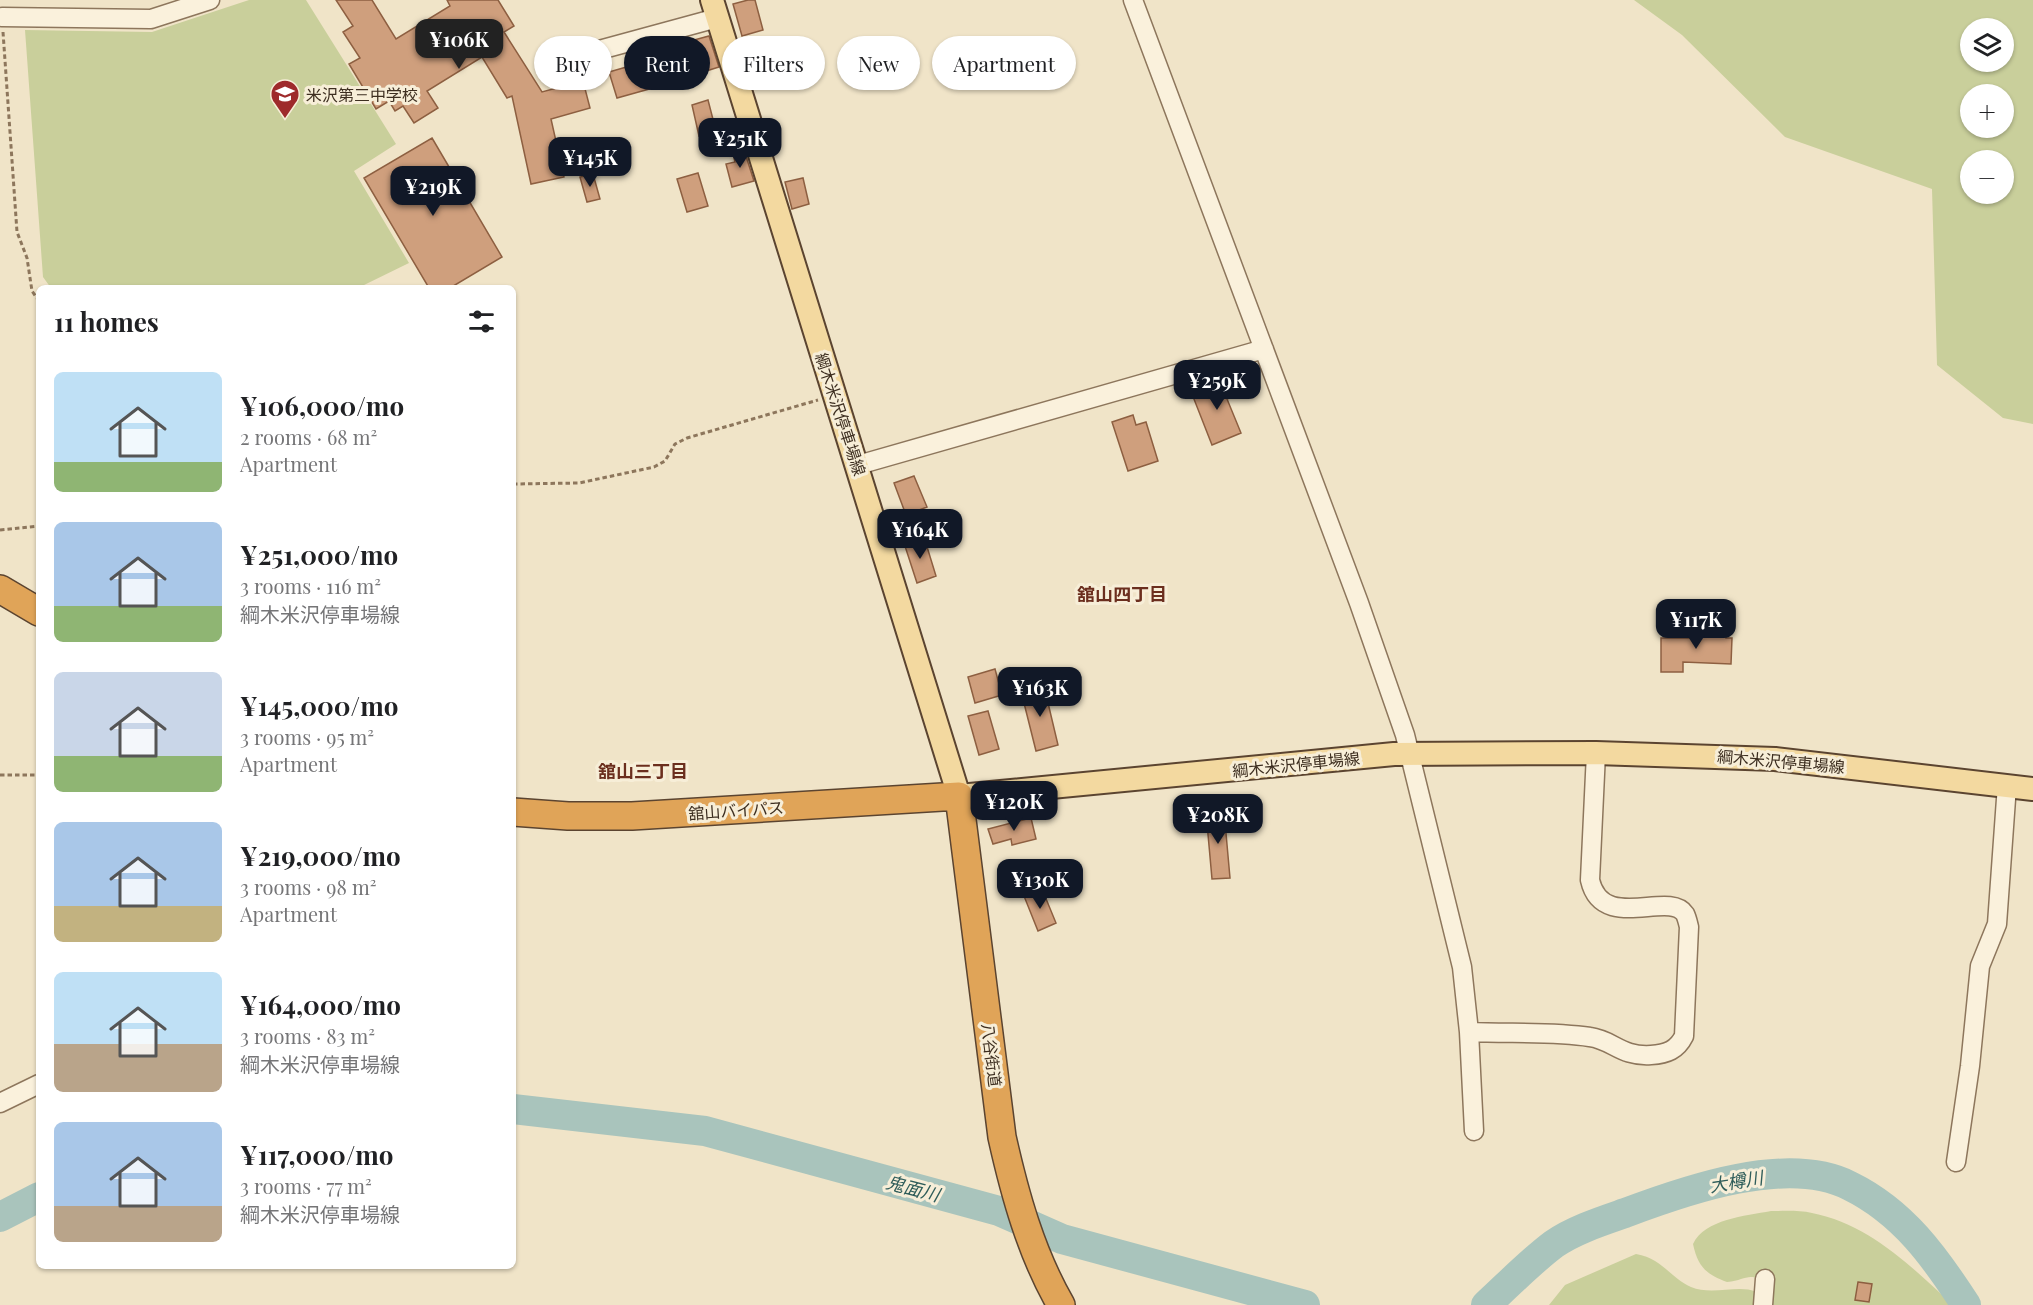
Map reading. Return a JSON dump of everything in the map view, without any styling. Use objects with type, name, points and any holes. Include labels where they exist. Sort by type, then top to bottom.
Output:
[{"type":"highway","points":[[0,589],[36,610]]},
{"type":"highway","name":"舘山バイパス","points":[[516,812],[568,816],[632,816],[959,796]]},
{"type":"highway","name":"八谷街道","points":[[959,796],[1002,1137],[1012,1182],[1030,1238],[1048,1282],[1061,1305]]},
{"type":"main road","name":"綱木米沢停車場線","points":[[714,5],[959,796],[1394,754],[1410,756],[1596,753],[1775,759],[2033,789]]},
{"type":"street","points":[[2,17],[151,19],[210,0]]},
{"type":"street","points":[[1134,0],[1359,603],[1410,756],[1462,967],[1469,1032],[1474,1131]]},
{"type":"street","points":[[612,41],[714,5]]},
{"type":"street","points":[[858,465],[1264,349]]},
{"type":"street","points":[[1469,1032],[1592,1037],[1630,1054],[1650,1055],[1671,1052],[1679,1046],[1684,1036],[1689,927],[1686,915],[1680,909],[1606,905],[1597,899],[1592,890],[1590,880],[1596,753]]},
{"type":"street","points":[[1956,1162],[1970,1066],[1980,966],[1996,924],[2007,785]]},
{"type":"street","points":[[0,1103],[36,1085]]},
{"type":"street","points":[[1763,1305],[1765,1279]]},
{"type":"path","points":[[2,17],[16,232],[27,258],[32,291],[36,297]]},
{"type":"path","points":[[516,484],[579,483],[654,467],[666,460],[675,444],[687,438],[834,395]]},
{"type":"path","points":[[0,530],[36,526]]},
{"type":"path","points":[[0,775],[36,775]]},
{"type":"green space","points":[[249,0],[306,0],[396,144],[354,171],[409,263],[364,285],[49,285],[43,277],[25,30],[152,32]]},
{"type":"green space","points":[[1634,0],[2033,0],[2033,424],[2003,418],[1937,365],[1932,189],[1785,137],[1682,35]]},
{"type":"green space","points":[[1771,1211],[1812,1213],[1852,1227],[1871,1237],[1905,1262],[1953,1305],[1768,1305],[1768,1283],[1761,1279],[1747,1277],[1727,1282],[1704,1269],[1697,1259],[1693,1244],[1707,1229],[1727,1220]]},
{"type":"green space","points":[[1636,1254],[1652,1259],[1691,1287],[1708,1290],[1742,1289],[1756,1292],[1755,1305],[1549,1305],[1565,1285]]},
{"type":"building","points":[[336,0],[372,0],[396,39],[450,6],[447,0],[498,0],[514,26],[504,32],[534,79],[534,90],[542,92],[585,90],[590,108],[551,119],[564,177],[531,184],[512,96],[507,98],[482,57],[427,91],[438,108],[414,123],[403,106],[395,111],[389,101],[376,109],[349,64],[360,58],[343,32],[353,26]]},
{"type":"building","points":[[755,0],[763,30],[742,36],[733,4]]},
{"type":"building","points":[[710,39],[719,67],[710,70]]},
{"type":"building","points":[[624,68],[624,90],[646,90],[617,98],[612,82],[612,71]]},
{"type":"building","points":[[708,100],[716,131],[699,136],[692,105]]},
{"type":"building","points":[[432,138],[502,257],[455,285],[427,285],[364,178]]},
{"type":"building","points":[[743,147],[754,181],[732,187],[726,164],[735,162],[732,150]]},
{"type":"building","points":[[698,173],[708,206],[687,212],[677,179]]},
{"type":"building","points":[[593,174],[600,199],[587,202],[580,177]]},
{"type":"building","points":[[803,178],[809,204],[792,209],[785,182]]},
{"type":"building","points":[[1230,379],[1236,395],[1227,399],[1241,433],[1212,445],[1192,394]]},
{"type":"building","points":[[1133,415],[1136,425],[1146,422],[1158,461],[1128,471],[1112,422]]},
{"type":"building","points":[[914,476],[927,507],[906,515],[894,483]]},
{"type":"building","points":[[924,537],[936,576],[917,583],[904,543]]},
{"type":"building","points":[[1699,628],[1726,629],[1726,638],[1732,638],[1731,664],[1683,662],[1683,672],[1661,672],[1661,638],[1698,638]]},
{"type":"building","points":[[995,669],[1002,695],[975,703],[968,677]]},
{"type":"building","points":[[1044,686],[1058,745],[1036,751],[1021,691]]},
{"type":"building","points":[[988,711],[999,749],[979,755],[968,716]]},
{"type":"building","points":[[1224,811],[1230,878],[1212,879],[1206,812]]},
{"type":"building","points":[[1031,818],[1036,839],[1012,845],[1011,839],[993,844],[988,829]]},
{"type":"building","points":[[1042,889],[1056,923],[1038,931],[1024,896]]},
{"type":"building","points":[[1858,1282],[1872,1284],[1869,1302],[1855,1300]]},
{"type":"waterway","name":"鬼面川","points":[[516,1109],[705,1131],[999,1211],[1062,1239],[1305,1305]]},
{"type":"waterway","name":"大樽川","points":[[1486,1305],[1554,1244],[1588,1226],[1707,1186],[1768,1174],[1797,1173],[1825,1177],[1850,1186],[1886,1209],[1902,1222],[1930,1253],[1966,1305]]},
{"type":"waterway","name":"鬼面川","points":[[0,1217],[36,1199]]},
{"type":"place","name":"米沢第三中学校","points":[[285,120]]},
{"type":"district","name":"舘山四丁目","points":[[1122,594]]},
{"type":"district","name":"舘山三丁目","points":[[643,771]]}]
